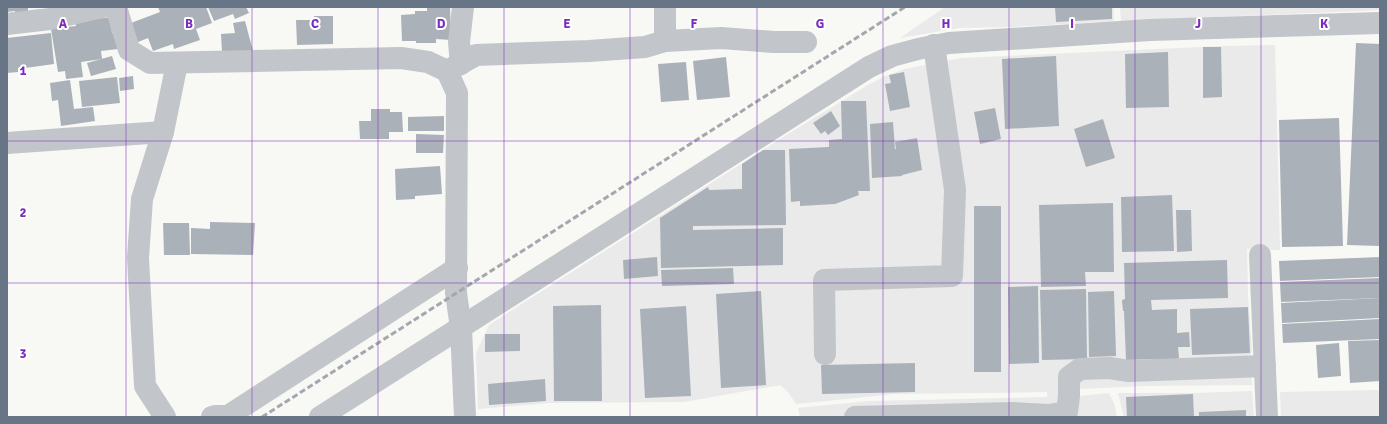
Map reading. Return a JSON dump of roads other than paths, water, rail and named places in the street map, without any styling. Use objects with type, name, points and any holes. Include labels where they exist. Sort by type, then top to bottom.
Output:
[{"type":"street","points":[[7,24],[50,20],[102,7]]},
{"type":"street","points":[[116,7],[129,50],[150,63],[401,58],[454,68],[476,55],[588,51],[645,47],[665,41],[721,38],[774,42],[806,42]]},
{"type":"street","points":[[463,7],[454,68],[457,93],[456,293],[461,328],[465,417]]},
{"type":"street","points":[[665,7],[665,41]]},
{"type":"street","points":[[320,417],[869,67],[892,56],[918,48],[949,43],[1150,30],[1380,23]]},
{"type":"street","points":[[825,354],[824,280],[952,276],[955,190],[934,45]]},
{"type":"street","points":[[165,417],[145,386],[138,258],[142,199],[163,132],[177,63]]},
{"type":"street","points":[[7,143],[163,132]]},
{"type":"street","points":[[1260,255],[1267,417]]},
{"type":"street","points":[[212,417],[228,416],[457,268]]},
{"type":"street","points":[[855,417],[1012,413],[1048,415],[1066,412],[1069,396],[1069,377],[1080,369],[1109,368],[1129,371],[1265,366]]},
{"type":"railway","points":[[262,417],[905,7]]}]
